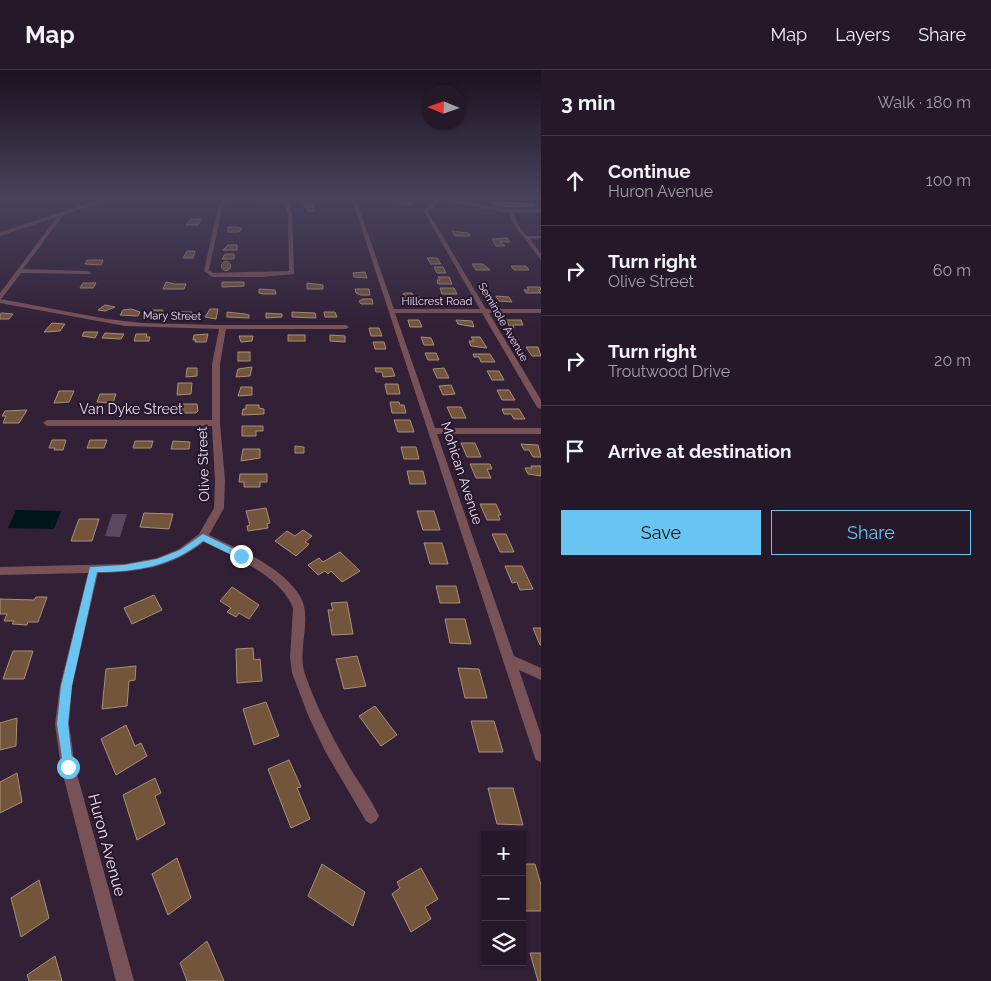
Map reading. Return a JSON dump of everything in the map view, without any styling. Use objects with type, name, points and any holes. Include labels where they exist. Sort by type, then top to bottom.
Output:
[{"type":"street","points":[[0,297],[42,242]]},
{"type":"street","points":[[213,242],[206,270],[209,274],[218,276],[293,272],[292,242]]},
{"type":"street","name":"Mohican Avenue","points":[[369,242],[434,431],[541,755]]},
{"type":"street","name":"Seminole Avenue","points":[[444,242],[541,407]]},
{"type":"street","points":[[529,242],[541,258]]},
{"type":"street","points":[[21,271],[88,273]]},
{"type":"street","name":"Mary Street","points":[[0,301],[33,305],[108,322],[143,326],[346,326]]},
{"type":"street","name":"Hillcrest Road","points":[[393,311],[541,311]]},
{"type":"street","name":"Olive Street","points":[[0,571],[124,568],[158,562],[183,552],[203,537],[219,508],[220,480],[216,423],[216,364],[223,326]]},
{"type":"street","name":"Van Dyke Street","points":[[47,423],[216,423]]},
{"type":"street","points":[[434,431],[541,431]]},
{"type":"street","points":[[203,537],[284,583],[299,606],[298,670],[338,764],[371,816]]},
{"type":"street","name":"Huron Avenue","points":[[94,569],[66,686],[62,724],[68,767],[125,981]]},
{"type":"street","points":[[509,660],[541,674]]},
{"type":"shaded area","points":[[16,510],[61,511],[54,529],[8,528]]},
{"type":"shaded area","points":[[112,514],[127,514],[120,537],[105,536]]},
{"type":"building","points":[[493,242],[510,242],[500,242],[505,246],[496,246]]},
{"type":"building","points":[[228,245],[237,245],[237,250],[223,250]]},
{"type":"building","points":[[187,251],[195,251],[193,258],[183,258]]},
{"type":"building","points":[[225,254],[234,254],[234,259],[222,259]]},
{"type":"building","points":[[427,258],[437,258],[441,264],[431,264]]},
{"type":"building","points":[[87,260],[103,260],[101,265],[85,264]]},
{"type":"building","points":[[226,262],[230,266],[226,270],[222,266]]},
{"type":"building","points":[[472,264],[483,264],[490,270],[476,270]]},
{"type":"building","points":[[511,266],[526,266],[529,270],[514,270]]},
{"type":"building","points":[[434,267],[443,267],[446,273],[437,273]]},
{"type":"building","points":[[365,272],[367,278],[354,277],[353,273]]},
{"type":"building","points":[[438,277],[449,277],[452,284],[438,284],[437,280],[440,280]]},
{"type":"building","points":[[166,282],[186,284],[184,289],[163,289]]},
{"type":"building","points":[[222,282],[244,282],[244,286],[222,287]]},
{"type":"building","points":[[83,283],[96,283],[93,288],[80,288]]},
{"type":"building","points":[[307,283],[323,285],[323,289],[307,289]]},
{"type":"building","points":[[527,287],[540,287],[541,290],[538,290],[541,293],[526,293],[524,290],[529,290]]},
{"type":"building","points":[[440,288],[454,288],[457,294],[442,294]]},
{"type":"building","points":[[259,289],[275,290],[276,294],[259,293]]},
{"type":"building","points":[[355,289],[369,289],[370,295],[356,293]]},
{"type":"building","points":[[412,293],[414,297],[420,297],[421,300],[406,300],[403,294]]},
{"type":"building","points":[[496,296],[509,297],[512,302],[499,301]]},
{"type":"building","points":[[451,298],[460,298],[463,305],[449,305],[447,300],[452,300]]},
{"type":"building","points":[[372,299],[373,304],[361,304],[359,301]]},
{"type":"building","points":[[105,305],[115,307],[105,311],[98,310]]},
{"type":"building","points":[[131,309],[140,312],[138,316],[120,315],[123,310]]},
{"type":"building","points":[[210,309],[218,309],[216,319],[205,317]]},
{"type":"building","points":[[152,310],[163,310],[162,316],[150,316]]},
{"type":"building","points":[[178,312],[192,312],[191,317],[177,317]]},
{"type":"building","points":[[227,312],[249,315],[249,318],[227,317]]},
{"type":"building","points":[[292,312],[315,313],[316,318],[292,317]]},
{"type":"building","points":[[324,312],[335,312],[337,317],[325,317]]},
{"type":"building","points":[[266,313],[282,314],[282,317],[266,318]]},
{"type":"building","points":[[0,314],[13,314],[9,319],[0,319]]},
{"type":"building","points":[[408,320],[419,320],[422,327],[410,327]]},
{"type":"building","points":[[456,320],[472,321],[474,327],[458,324]]},
{"type":"building","points":[[506,320],[521,320],[523,325],[513,325],[514,328],[510,327]]},
{"type":"building","points":[[52,323],[65,324],[60,331],[44,332]]},
{"type":"building","points":[[369,328],[379,328],[382,336],[371,336]]},
{"type":"building","points":[[84,332],[98,332],[95,338],[82,336]]},
{"type":"building","points":[[105,333],[124,334],[121,339],[102,338]]},
{"type":"building","points":[[136,334],[147,334],[146,337],[150,337],[149,341],[134,341]]},
{"type":"building","points":[[208,334],[206,342],[195,342],[196,340],[193,340],[194,335]]},
{"type":"building","points":[[288,335],[305,335],[305,341],[288,341]]},
{"type":"building","points":[[330,335],[345,336],[345,342],[330,341]]},
{"type":"building","points":[[239,336],[253,336],[252,341],[241,342]]},
{"type":"building","points":[[421,337],[431,338],[434,345],[424,345]]},
{"type":"building","points":[[471,337],[480,337],[487,348],[471,346],[469,341],[474,341]]},
{"type":"building","points":[[373,342],[384,342],[386,349],[375,349]]},
{"type":"building","points":[[526,347],[538,347],[541,356],[532,356]]},
{"type":"building","points":[[238,352],[250,352],[250,361],[238,361]]},
{"type":"building","points":[[425,353],[436,353],[439,360],[428,360]]},
{"type":"building","points":[[473,354],[490,354],[495,362],[481,362],[479,357],[474,357]]},
{"type":"building","points":[[252,367],[250,376],[236,377],[238,369]]},
{"type":"building","points":[[187,368],[197,368],[197,376],[186,377]]},
{"type":"building","points":[[375,368],[392,368],[395,376],[383,377],[382,372],[376,372]]},
{"type":"building","points":[[444,368],[449,378],[437,378],[433,369]]},
{"type":"building","points":[[487,371],[499,371],[504,380],[492,380]]},
{"type":"building","points":[[178,383],[192,383],[191,394],[177,395]]},
{"type":"building","points":[[385,384],[398,384],[400,394],[387,394]]},
{"type":"building","points":[[451,385],[455,394],[443,395],[439,386]]},
{"type":"building","points":[[241,387],[252,387],[252,395],[238,396]]},
{"type":"building","points":[[497,390],[509,390],[515,400],[502,400]]},
{"type":"building","points":[[59,391],[74,391],[69,402],[54,403]]},
{"type":"building","points":[[100,394],[116,394],[113,403],[97,402]]},
{"type":"building","points":[[390,402],[399,402],[400,405],[404,405],[406,413],[392,413]]},
{"type":"building","points":[[183,404],[197,404],[198,411],[196,413],[182,413]]},
{"type":"building","points":[[246,405],[259,405],[259,408],[264,409],[264,414],[242,415]]},
{"type":"building","points":[[447,407],[461,407],[466,418],[452,418]]},
{"type":"building","points":[[502,409],[519,409],[525,419],[514,419],[511,414],[504,414]]},
{"type":"building","points":[[27,410],[19,423],[3,423],[6,416],[2,416],[5,411]]},
{"type":"building","points":[[394,420],[410,420],[414,432],[398,432]]},
{"type":"building","points":[[242,426],[263,426],[263,431],[256,431],[256,436],[242,436]]},
{"type":"building","points":[[52,440],[66,440],[63,450],[49,448]]},
{"type":"building","points":[[90,440],[107,440],[104,448],[87,448]]},
{"type":"building","points":[[135,441],[153,441],[151,448],[133,448]]},
{"type":"building","points":[[173,441],[190,442],[189,449],[171,449]]},
{"type":"building","points":[[461,443],[475,443],[481,457],[467,457]]},
{"type":"building","points":[[521,444],[538,445],[541,457],[533,457],[529,450],[524,450]]},
{"type":"building","points":[[295,446],[304,447],[304,453],[295,453]]},
{"type":"building","points":[[401,447],[416,447],[419,459],[404,459]]},
{"type":"building","points":[[243,449],[260,449],[260,458],[241,461]]},
{"type":"building","points":[[470,464],[490,464],[492,469],[487,469],[491,478],[476,478]]},
{"type":"building","points":[[531,466],[541,466],[541,476],[528,474],[525,468],[532,468]]},
{"type":"building","points":[[407,471],[423,471],[426,484],[410,484]]},
{"type":"building","points":[[240,474],[267,474],[267,482],[260,482],[260,487],[244,487],[244,482],[239,482]]},
{"type":"building","points":[[480,504],[496,504],[501,515],[498,515],[500,520],[487,520]]},
{"type":"building","points":[[266,508],[270,523],[267,524],[268,528],[248,531],[247,526],[250,525],[246,511]]},
{"type":"building","points":[[417,511],[434,511],[440,530],[423,530]]},
{"type":"building","points":[[144,513],[173,514],[169,529],[140,527]]},
{"type":"building","points":[[79,519],[99,519],[92,541],[71,541]]},
{"type":"building","points":[[303,530],[312,536],[305,542],[309,544],[296,556],[275,541],[287,531],[295,536]]},
{"type":"building","points":[[492,534],[506,534],[514,552],[500,552]]},
{"type":"building","points":[[424,543],[442,543],[448,564],[430,564]]},
{"type":"building","points":[[340,552],[360,571],[342,582],[331,571],[328,574],[325,571],[318,575],[308,565],[319,558],[323,562]]},
{"type":"building","points":[[505,566],[522,566],[533,589],[520,590],[517,582],[512,583]]},
{"type":"building","points":[[436,586],[456,586],[460,603],[440,603]]},
{"type":"building","points":[[232,587],[259,605],[249,619],[239,613],[236,617],[227,612],[231,608],[220,601]]},
{"type":"building","points":[[154,595],[162,610],[132,624],[124,608]]},
{"type":"building","points":[[36,597],[47,597],[38,622],[28,622],[27,625],[12,624],[14,621],[4,621],[7,614],[0,614],[0,599],[34,600]]},
{"type":"building","points":[[347,602],[353,634],[332,635],[328,610],[333,610],[331,603]]},
{"type":"building","points":[[445,619],[465,619],[471,644],[450,643]]},
{"type":"building","points":[[533,628],[541,628],[541,645],[540,645]]},
{"type":"building","points":[[253,648],[254,660],[260,659],[262,681],[237,683],[236,649]]},
{"type":"building","points":[[13,651],[33,651],[24,679],[3,679]]},
{"type":"building","points":[[357,656],[366,686],[344,689],[336,659]]},
{"type":"building","points":[[136,666],[135,680],[129,681],[127,706],[102,709],[106,669]]},
{"type":"building","points":[[458,668],[479,669],[487,698],[465,698]]},
{"type":"building","points":[[266,702],[279,736],[254,745],[243,709]]},
{"type":"building","points":[[375,706],[397,735],[381,746],[359,716]]},
{"type":"building","points":[[17,718],[16,746],[0,750],[0,723]]},
{"type":"building","points":[[471,721],[494,721],[503,752],[479,752]]},
{"type":"building","points":[[126,725],[135,746],[141,743],[147,756],[116,775],[101,739]]},
{"type":"building","points":[[289,760],[301,787],[297,788],[310,819],[291,828],[268,769]]},
{"type":"building","points":[[17,773],[22,802],[0,813],[0,782]]},
{"type":"building","points":[[155,778],[161,793],[155,796],[165,824],[137,840],[123,795]]},
{"type":"building","points":[[488,788],[513,788],[523,825],[497,824]]},
{"type":"building","points":[[177,858],[191,898],[168,915],[152,874]]},
{"type":"building","points":[[322,864],[365,892],[353,926],[308,896]]},
{"type":"building","points":[[526,864],[535,864],[541,885],[541,911],[526,911]]},
{"type":"building","points":[[421,868],[438,899],[425,907],[431,919],[411,932],[392,894],[400,888],[397,882]]},
{"type":"building","points":[[39,880],[49,918],[21,937],[11,898]]},
{"type":"building","points":[[207,941],[224,981],[187,981],[180,963]]},
{"type":"building","points":[[530,953],[541,953],[541,981],[538,981]]},
{"type":"building","points":[[55,956],[62,981],[29,981],[27,975]]},
{"type":"route","points":[[68,767],[62,724],[66,686],[94,569],[124,568],[158,562],[183,552],[203,537],[241,556]]}]
